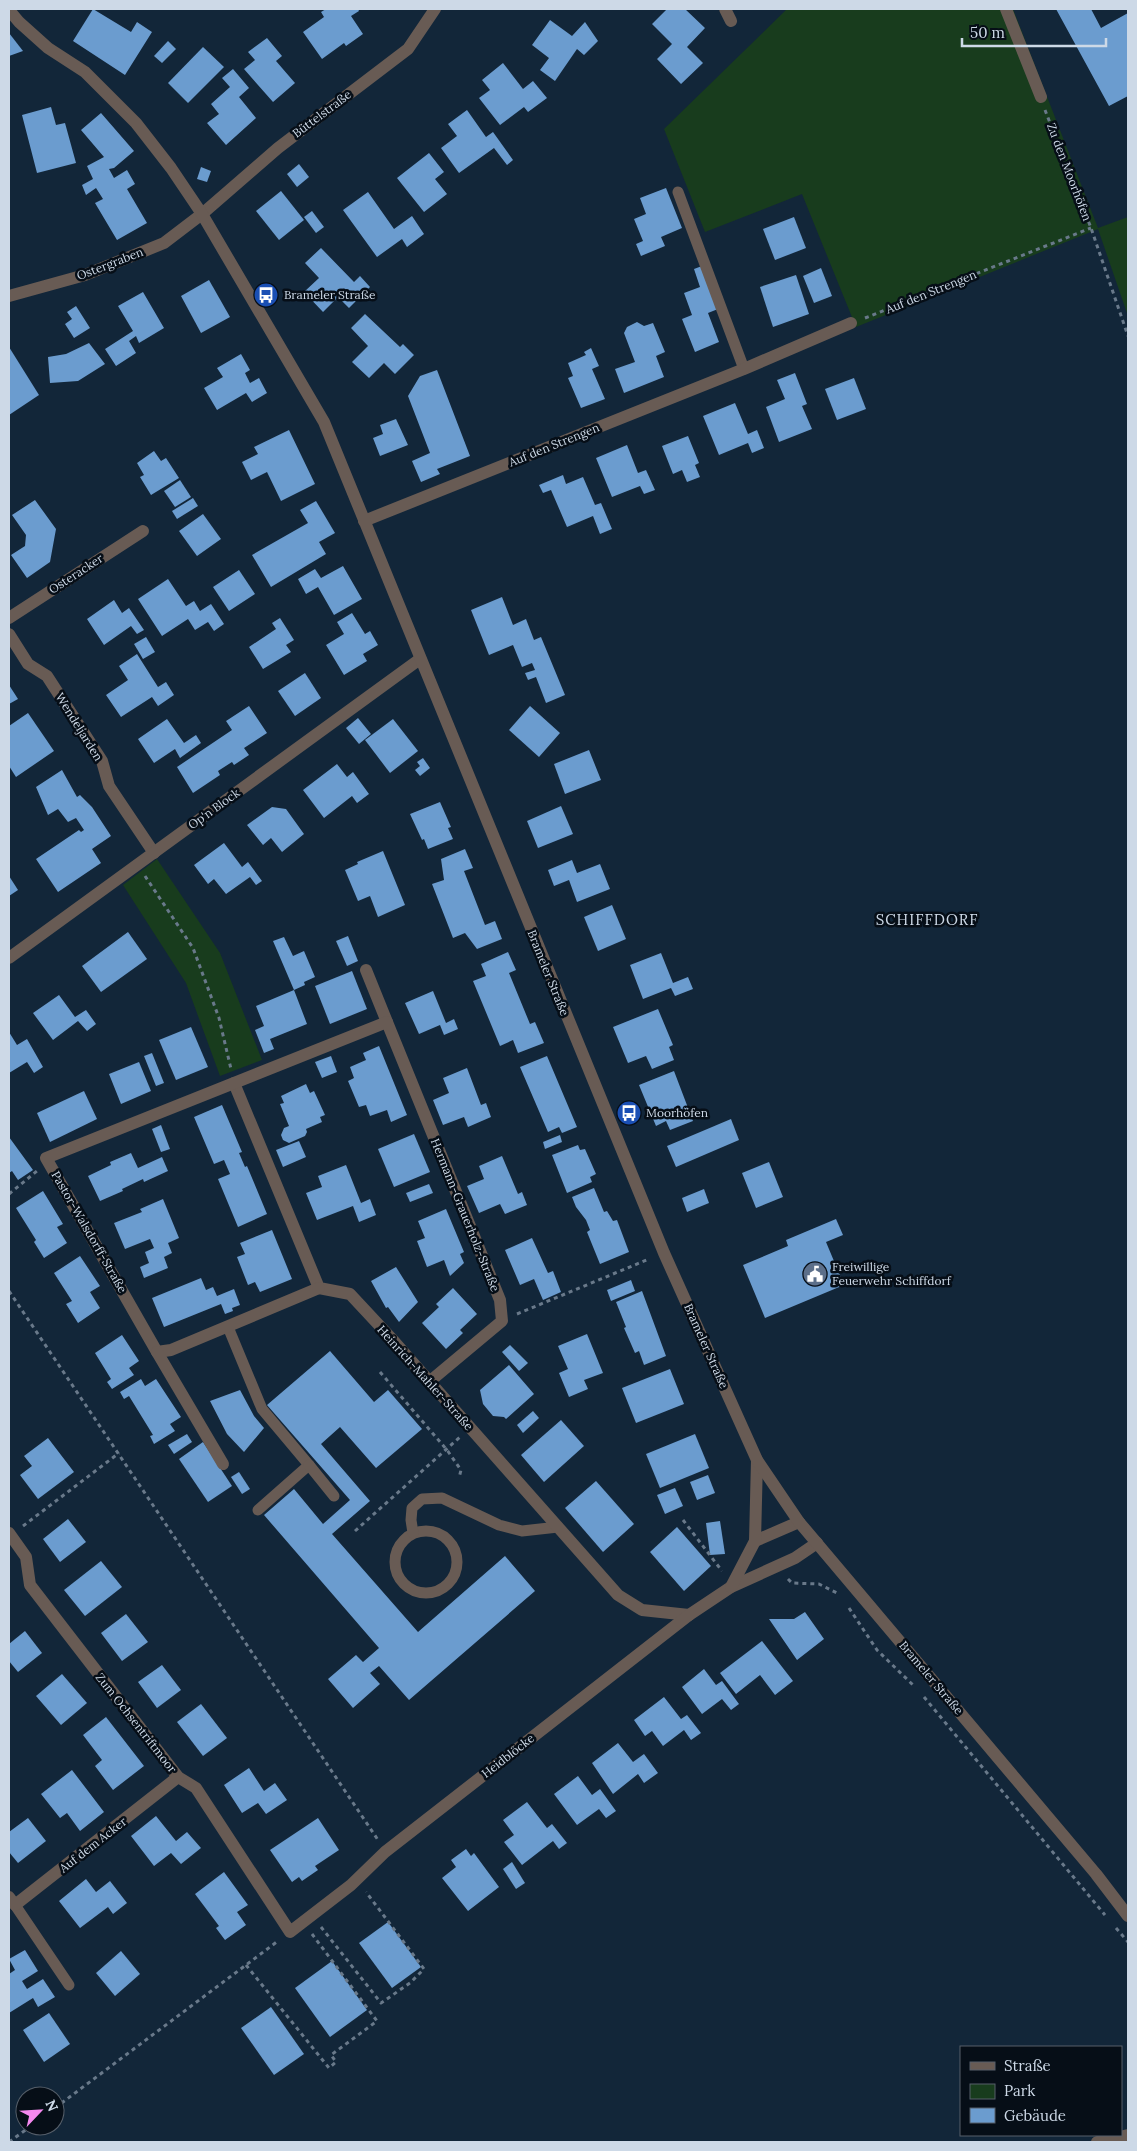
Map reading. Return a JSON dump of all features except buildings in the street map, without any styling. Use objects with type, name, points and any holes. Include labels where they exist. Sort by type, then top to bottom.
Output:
[{"type":"street","name":"Büttelstraße","points":[[202,214],[278,148],[408,49],[435,9]]},
{"type":"street","points":[[725,9],[731,21]]},
{"type":"street","points":[[1006,9],[1040,97]]},
{"type":"street","name":"Brameler Straße","points":[[9,10],[19,22],[48,48],[85,72],[136,124],[171,168],[202,214],[324,422],[664,1253],[757,1460],[799,1522],[1090,1867],[1128,1916]]},
{"type":"street","name":"Ostergraben","points":[[9,296],[85,275],[164,243],[202,214]]},
{"type":"street","name":"Auf den Strengen","points":[[364,521],[744,369],[851,324]]},
{"type":"street","name":"Osteracker","points":[[9,618],[143,531]]},
{"type":"street","name":"Wendeljarden","points":[[9,634],[28,664],[47,676],[102,761],[109,786],[154,853]]},
{"type":"street","name":"Op'n Block","points":[[9,958],[420,659]]},
{"type":"street","name":"Hermann-Grauerholz-Straße","points":[[366,970],[500,1300],[502,1320]]},
{"type":"street","points":[[158,1352],[171,1350],[320,1288],[234,1083],[387,1022]]},
{"type":"street","name":"Pastor-Walsdorff-Straße","points":[[223,1464],[46,1158],[234,1083]]},
{"type":"street","name":"Heinrich-Mahler-Straße","points":[[320,1288],[350,1294],[618,1595],[642,1610],[689,1615]]},
{"type":"street","points":[[428,1382],[502,1320]]},
{"type":"street","name":"Heidblöcke","points":[[730,1586],[755,1541],[757,1460]]},
{"type":"street","points":[[755,1541],[799,1522]]},
{"type":"street","name":"Zum Ochsentriftmoor","points":[[10,1534],[26,1557],[30,1585],[178,1777],[196,1788],[290,1932]]},
{"type":"street","name":"Heidblöcke","points":[[290,1932],[356,1880],[385,1852],[689,1615],[730,1586],[795,1558],[817,1543]]},
{"type":"street","name":"Auf dem Acker","points":[[12,1901],[178,1777]]},
{"type":"street","points":[[1097,2142],[1128,2135]]},
{"type":"lane","points":[[678,192],[744,369]]},
{"type":"lane","points":[[228,1327],[262,1409],[334,1496]]},
{"type":"lane","points":[[258,1510],[309,1465]]},
{"type":"lane","points":[[413,1533],[412,1508],[422,1499],[442,1498],[499,1525],[522,1532],[558,1527]]},
{"type":"lane","points":[[436,1532],[445,1537],[453,1547],[456,1557],[454,1574],[444,1587],[434,1592],[424,1593],[413,1590],[403,1583],[397,1574],[394,1560],[397,1550],[404,1540],[413,1533],[436,1532]]},
{"type":"lane","points":[[12,1901],[69,1985]]},
{"type":"path","name":"Zu den Moorhöfen","points":[[1040,97],[1091,228],[1128,336]]},
{"type":"path","name":"Auf den Strengen","points":[[851,324],[1091,228]]},
{"type":"path","points":[[137,865],[193,948],[219,1018],[234,1083]]},
{"type":"path","points":[[9,1194],[34,1174],[46,1158]]},
{"type":"path","points":[[502,1320],[664,1253]]},
{"type":"path","points":[[9,1291],[385,1852]]},
{"type":"path","points":[[380,1372],[447,1450],[461,1470],[459,1478]]},
{"type":"path","points":[[355,1531],[470,1428]]},
{"type":"path","points":[[10,1534],[119,1453]]},
{"type":"path","points":[[683,1520],[721,1570],[730,1586]]},
{"type":"path","points":[[777,1566],[792,1583],[819,1584],[832,1589],[841,1596]]},
{"type":"path","points":[[846,1604],[877,1650],[912,1683],[1128,1942]]},
{"type":"path","points":[[307,1919],[380,2003],[410,1983],[424,1970],[356,1880]]},
{"type":"path","points":[[246,1965],[329,2068],[336,2062],[331,2055],[377,2021],[307,1919]]},
{"type":"path","points":[[65,2101],[290,1932]]},
{"type":"green space","points":[[787,9],[1013,9],[1098,228],[1128,217],[1128,316],[1098,229],[856,327],[802,194],[705,232],[664,129]]},
{"type":"green space","points":[[157,859],[220,953],[262,1060],[220,1076],[186,983],[123,885]]},
{"type":"place","name":"Brameler Straße","points":[[266,295]]},
{"type":"place","name":"Moorhöfen","points":[[629,1113]]},
{"type":"place","name":"Freiwillige Feuerwehr Schiffdorf","points":[[815,1274]]},
{"type":"district","name":"SCHIFFDORF","points":[[927,920]]}]
